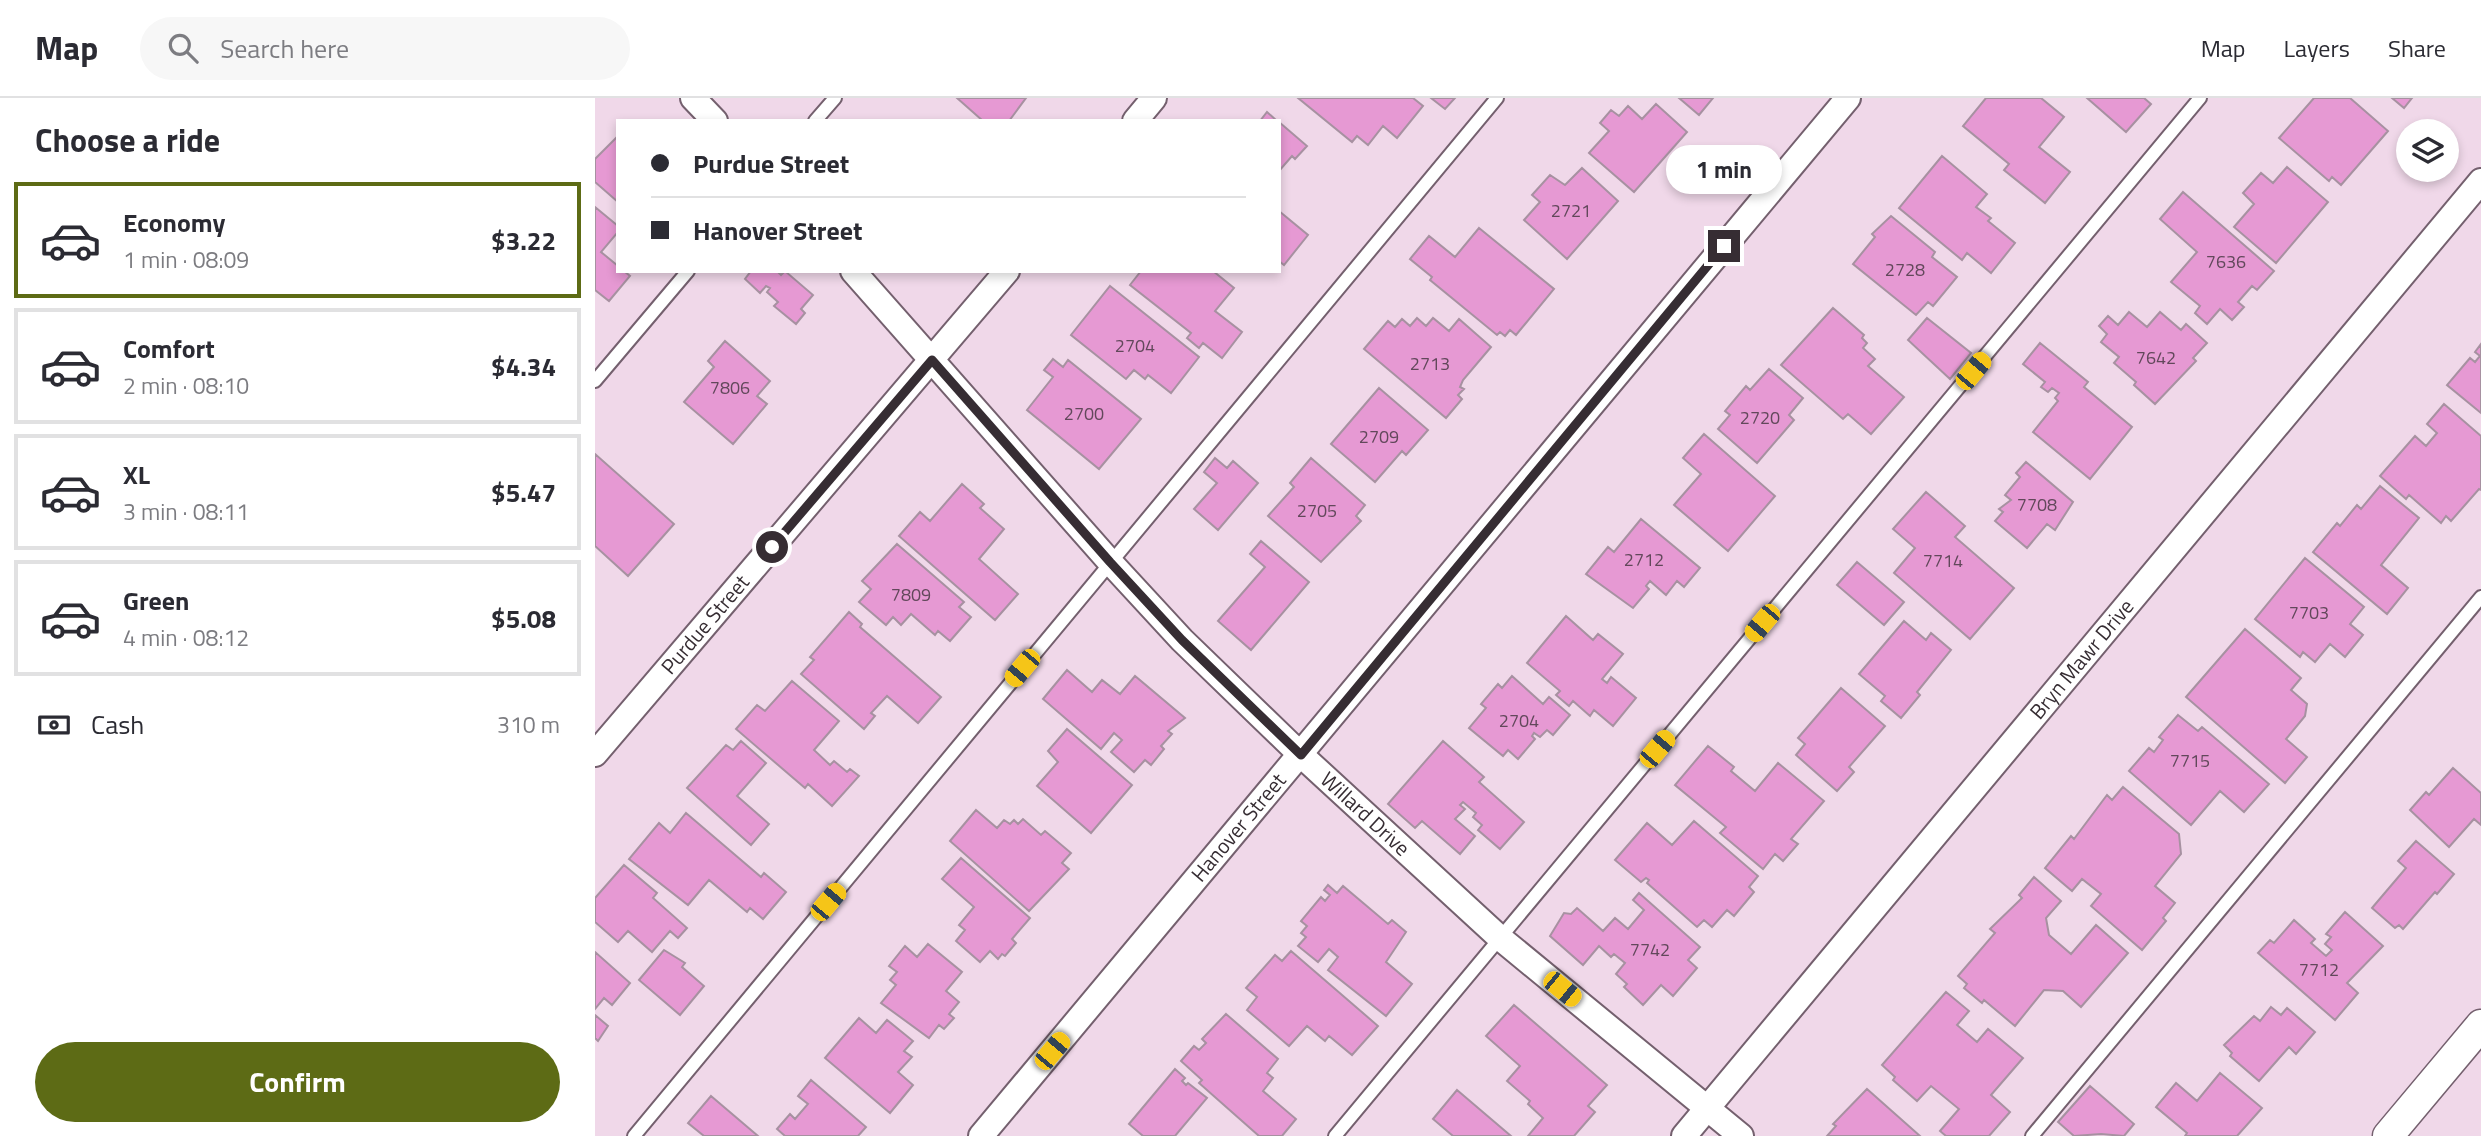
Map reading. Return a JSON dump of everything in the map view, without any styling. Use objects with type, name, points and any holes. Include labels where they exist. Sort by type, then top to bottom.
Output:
[{"type":"street","points":[[693,98],[713,119]]},
{"type":"street","points":[[1137,119],[1154,98]]},
{"type":"street","name":"Hanover Street","points":[[981,1136],[1848,98]]},
{"type":"street","name":"Bryn Mawr Drive","points":[[1684,1136],[2481,181]]},
{"type":"street","name":"Willard Drive","points":[[855,273],[1182,640],[1301,755],[1500,938],[1741,1136]]},
{"type":"street","name":"Purdue Street","points":[[595,754],[1005,273]]},
{"type":"street","points":[[2388,1136],[2481,1025]]},
{"type":"lane","points":[[817,119],[835,98]]},
{"type":"lane","points":[[633,1136],[1497,98]]},
{"type":"lane","points":[[1335,1136],[2200,98]]},
{"type":"lane","points":[[595,381],[686,273]]},
{"type":"lane","points":[[2032,1136],[2481,597]]},
{"type":"building","points":[[957,98],[1026,98],[1010,119],[981,119]]},
{"type":"building","points":[[1298,98],[1413,98],[1423,106],[1397,138],[1383,126],[1368,145],[1357,136],[1352,142]]},
{"type":"building","points":[[1431,98],[1455,98],[1445,109]]},
{"type":"building","points":[[1679,98],[1713,98],[1699,115]]},
{"type":"building","points":[[1986,98],[2041,98],[2064,117],[2039,147],[2070,172],[2045,203],[2004,170],[2009,164],[1963,126]]},
{"type":"building","points":[[2087,98],[2144,98],[2151,104],[2126,132]]},
{"type":"building","points":[[2314,98],[2350,98],[2388,131],[2341,185],[2332,177],[2329,181],[2279,138]]},
{"type":"building","points":[[2392,98],[2412,98],[2404,108]]},
{"type":"building","points":[[1656,104],[1687,132],[1634,192],[1589,153],[1609,131],[1600,123],[1611,110],[1619,116],[1628,106],[1642,119]]},
{"type":"building","points":[[1267,112],[1275,119],[1262,119]]},
{"type":"building","points":[[1281,124],[1307,146],[1295,159],[1292,156],[1281,169]]},
{"type":"building","points":[[616,138],[616,200],[595,182],[595,159]]},
{"type":"building","points":[[1942,156],[1987,194],[1976,207],[1991,218],[1988,221],[2015,243],[1991,273],[1967,253],[1962,260],[1899,208]]},
{"type":"building","points":[[2287,167],[2328,202],[2276,263],[2234,227],[2254,204],[2243,193],[2261,173],[2273,183]]},
{"type":"building","points":[[1582,168],[1618,201],[1567,259],[1524,220],[1540,202],[1532,195],[1550,175],[1565,185]]},
{"type":"building","points":[[2183,192],[2274,271],[2257,290],[2252,286],[2238,302],[2244,307],[2232,320],[2220,309],[2207,324],[2195,313],[2200,306],[2171,282],[2197,252],[2160,219]]},
{"type":"building","points":[[595,207],[616,224],[616,234],[601,252],[616,264],[616,273],[626,273],[630,276],[609,301],[595,290]]},
{"type":"building","points":[[1281,213],[1308,235],[1284,265],[1281,263]]},
{"type":"building","points":[[1891,216],[1935,252],[1932,257],[1957,277],[1933,306],[1928,302],[1916,315],[1853,264],[1875,237],[1872,234]]},
{"type":"building","points":[[1479,228],[1554,289],[1516,335],[1510,330],[1505,336],[1500,332],[1497,335],[1430,280],[1432,277],[1410,259],[1429,236],[1455,257]]},
{"type":"building","points":[[750,273],[787,273],[813,295],[801,309],[805,313],[796,324],[774,306],[778,302],[767,292],[770,288],[766,286],[760,293],[745,279]]},
{"type":"building","points":[[1139,273],[1215,273],[1234,288],[1215,311],[1242,332],[1222,358],[1203,343],[1199,348],[1187,338],[1191,333],[1130,285]]},
{"type":"building","points":[[1110,286],[1199,357],[1171,393],[1148,375],[1145,379],[1134,370],[1126,379],[1071,335]]},
{"type":"building","points":[[1833,308],[1864,335],[1862,338],[1867,343],[1863,348],[1875,359],[1868,366],[1904,397],[1871,434],[1848,414],[1843,419],[1781,365]]},
{"type":"building","points":[[2129,312],[2147,327],[2160,312],[2181,330],[2186,324],[2207,343],[2193,358],[2196,361],[2155,404],[2134,385],[2136,382],[2114,363],[2119,357],[2101,342],[2107,334],[2099,326],[2108,316],[2118,325]]},
{"type":"building","points":[[1417,318],[1426,326],[1433,318],[1449,331],[1459,319],[1491,347],[1463,380],[1460,387],[1464,389],[1458,395],[1462,399],[1446,418],[1364,349],[1388,321],[1395,327],[1402,319],[1410,326]]},
{"type":"building","points":[[1927,318],[1971,353],[1950,379],[1908,340]]},
{"type":"building","points":[[725,341],[770,381],[757,396],[767,404],[733,444],[684,402],[714,367],[708,361]]},
{"type":"building","points":[[2040,343],[2088,382],[2084,387],[2132,427],[2090,479],[2033,432],[2058,401],[2055,398],[2059,393],[2052,388],[2048,392],[2041,387],[2045,382],[2023,364]]},
{"type":"building","points":[[2481,344],[2481,413],[2447,385],[2470,358],[2475,362],[2480,356],[2475,352]]},
{"type":"building","points":[[1053,359],[1063,367],[1068,360],[1141,419],[1099,469],[1027,410],[1053,377],[1044,370]]},
{"type":"building","points":[[1769,369],[1803,398],[1789,415],[1794,420],[1757,463],[1718,429],[1730,415],[1725,411],[1746,386],[1750,390]]},
{"type":"building","points":[[1379,388],[1428,430],[1406,455],[1402,451],[1375,482],[1331,444]]},
{"type":"building","points":[[2444,404],[2481,436],[2481,490],[2479,489],[2451,521],[2446,516],[2441,523],[2409,495],[2406,499],[2380,476],[2415,436],[2426,446],[2437,433],[2427,424]]},
{"type":"building","points":[[1704,434],[1775,496],[1728,551],[1674,505],[1701,474],[1683,458]]},
{"type":"building","points":[[595,454],[674,524],[628,576],[595,546]]},
{"type":"building","points":[[1215,458],[1227,468],[1233,461],[1258,483],[1218,530],[1194,509],[1217,483],[1204,472]]},
{"type":"building","points":[[1311,458],[1365,505],[1356,516],[1361,521],[1321,562],[1268,516],[1294,487],[1290,483]]},
{"type":"building","points":[[2026,462],[2073,502],[2055,530],[2047,524],[2027,548],[1995,521],[2003,512],[1999,509],[2011,500],[2005,495],[2020,477],[2016,473]]},
{"type":"building","points":[[962,484],[984,504],[980,508],[1004,529],[979,559],[1018,594],[995,620],[899,536],[920,512],[930,521]]},
{"type":"building","points":[[2380,486],[2419,518],[2381,565],[2408,588],[2387,614],[2313,552],[2337,523],[2340,526],[2357,505],[2361,509]]},
{"type":"building","points":[[1926,492],[1965,526],[1955,537],[2014,588],[1970,639],[1894,573],[1915,548],[1893,529]]},
{"type":"building","points":[[1641,519],[1700,568],[1684,587],[1677,581],[1666,595],[1650,581],[1646,586],[1649,589],[1633,608],[1586,574],[1608,547],[1614,552]]},
{"type":"building","points":[[1261,541],[1309,582],[1251,650],[1218,621],[1265,567],[1250,554]]},
{"type":"building","points":[[897,544],[964,602],[959,607],[971,617],[950,641],[938,631],[935,635],[911,614],[901,625],[893,617],[886,625],[859,602],[871,589],[862,581]]},
{"type":"building","points":[[2305,558],[2364,607],[2350,624],[2363,635],[2345,657],[2330,644],[2315,662],[2303,652],[2300,657],[2255,619]]},
{"type":"building","points":[[1857,562],[1904,602],[1884,625],[1837,585]]},
{"type":"building","points":[[849,612],[862,624],[860,627],[941,697],[918,723],[887,696],[871,713],[875,716],[864,729],[801,674],[814,660],[810,657]]},
{"type":"building","points":[[1566,616],[1593,640],[1598,634],[1623,654],[1602,679],[1607,683],[1611,677],[1636,698],[1613,726],[1594,710],[1590,716],[1573,701],[1569,706],[1556,695],[1560,691],[1527,663]]},
{"type":"building","points":[[1904,621],[1926,640],[1931,633],[1951,650],[1917,692],[1920,695],[1901,718],[1881,701],[1885,696],[1859,674]]},
{"type":"building","points":[[2245,629],[2301,678],[2291,690],[2307,704],[2305,716],[2286,739],[2307,757],[2285,783],[2186,697]]},
{"type":"building","points":[[1067,670],[1092,692],[1102,680],[1120,694],[1135,676],[1185,718],[1168,731],[1172,734],[1161,746],[1164,749],[1151,765],[1145,760],[1134,772],[1111,752],[1122,740],[1114,733],[1101,749],[1043,699]]},
{"type":"building","points":[[1512,676],[1543,704],[1549,697],[1570,715],[1553,735],[1547,730],[1540,737],[1534,733],[1532,736],[1535,739],[1518,759],[1508,750],[1503,756],[1469,728],[1486,708],[1481,704],[1498,684],[1502,688]]},
{"type":"building","points":[[792,681],[839,721],[814,750],[830,765],[834,761],[847,772],[850,769],[859,776],[832,806],[808,784],[805,788],[736,729],[757,705],[765,711]]},
{"type":"building","points":[[1841,688],[1885,726],[1849,767],[1854,772],[1837,791],[1796,755],[1805,744],[1798,738]]},
{"type":"building","points":[[2178,715],[2198,731],[2202,727],[2269,784],[2244,812],[2220,791],[2191,825],[2129,771],[2149,748],[2154,752],[2163,740],[2159,737]]},
{"type":"building","points":[[1067,729],[1132,785],[1091,833],[1037,786],[1058,762],[1048,751]]},
{"type":"building","points":[[741,741],[766,763],[737,796],[769,824],[751,845],[687,788],[726,745],[733,750]]},
{"type":"building","points":[[1443,741],[1484,777],[1479,782],[1524,822],[1500,849],[1478,830],[1482,825],[1473,817],[1476,813],[1463,802],[1460,805],[1465,809],[1455,819],[1475,836],[1460,854],[1422,821],[1415,828],[1388,804]]},
{"type":"building","points":[[1708,746],[1734,767],[1731,771],[1755,791],[1778,763],[1824,801],[1791,839],[1798,844],[1783,861],[1775,854],[1763,869],[1720,833],[1726,827],[1675,785]]},
{"type":"building","points":[[2453,768],[2481,793],[2481,825],[2474,819],[2449,847],[2410,810],[2426,792],[2429,795]]},
{"type":"building","points":[[2123,787],[2179,834],[2181,854],[2155,886],[2175,903],[2163,918],[2166,921],[2142,950],[2091,906],[2101,894],[2082,879],[2072,891],[2045,868],[2071,836],[2074,839],[2107,795],[2112,800]]},
{"type":"building","points":[[976,810],[997,828],[1004,820],[1010,824],[1014,820],[1018,824],[1023,819],[1041,835],[1045,831],[1071,853],[1062,863],[1069,869],[1029,911],[950,841]]},
{"type":"building","points":[[686,813],[761,877],[764,873],[786,892],[763,919],[750,908],[747,912],[709,880],[688,905],[629,859],[659,823],[670,833]]},
{"type":"building","points":[[1694,821],[1758,876],[1749,887],[1754,892],[1734,916],[1727,910],[1712,927],[1704,920],[1697,927],[1647,883],[1649,880],[1646,878],[1641,882],[1615,860],[1647,823],[1672,845]]},
{"type":"building","points":[[2416,841],[2454,874],[2403,929],[2399,925],[2395,928],[2372,908],[2406,868],[2398,861]]},
{"type":"building","points":[[961,858],[1030,918],[1012,939],[1016,943],[1005,956],[1002,954],[998,959],[990,951],[980,962],[956,941],[965,930],[959,925],[974,907],[942,879]]},
{"type":"building","points":[[624,865],[657,893],[653,898],[687,928],[678,938],[670,931],[652,952],[628,931],[618,942],[595,922],[595,898]]},
{"type":"building","points":[[2034,877],[2061,901],[2046,918],[2049,935],[2071,954],[2096,925],[2128,953],[2081,1007],[2063,991],[2044,990],[2015,1026],[1984,1000],[1982,1003],[1964,988],[1967,984],[1958,976],[1995,933],[1990,929],[2022,898],[2019,895]]},
{"type":"building","points":[[1328,885],[1337,893],[1343,886],[1388,924],[1392,920],[1406,932],[1386,962],[1412,984],[1386,1016],[1328,970],[1338,957],[1329,949],[1318,962],[1298,946],[1306,937],[1301,933],[1307,926],[1301,921],[1321,897],[1325,901],[1330,895],[1324,890]]},
{"type":"building","points":[[1639,893],[1700,947],[1688,960],[1697,968],[1673,996],[1661,985],[1643,1005],[1624,987],[1627,984],[1616,974],[1625,963],[1614,954],[1611,957],[1599,946],[1583,965],[1550,936],[1564,913],[1571,914],[1577,908],[1603,931],[1615,918],[1628,929],[1644,910],[1633,900]]},
{"type":"building","points":[[2345,912],[2383,946],[2347,983],[2358,993],[2335,1020],[2258,953],[2270,940],[2274,943],[2294,920],[2315,939],[2311,943],[2326,956],[2332,950],[2325,944],[2331,937],[2326,934]]},
{"type":"building","points":[[928,944],[962,972],[946,991],[959,1002],[949,1014],[954,1018],[944,1029],[939,1025],[929,1038],[881,1003],[896,985],[890,980],[897,972],[889,966],[905,946],[917,957]]},
{"type":"building","points":[[664,950],[685,963],[682,967],[704,986],[680,1015],[639,980]]},
{"type":"building","points":[[1291,951],[1378,1026],[1352,1055],[1329,1036],[1325,1041],[1307,1026],[1289,1046],[1247,1010],[1257,997],[1246,988],[1275,955],[1282,961]]},
{"type":"building","points":[[595,952],[630,983],[612,1005],[604,998],[595,1009]]},
{"type":"building","points":[[1946,992],[1969,1011],[1957,1025],[1977,1042],[1988,1029],[2023,1058],[1991,1095],[2010,1112],[1989,1136],[1946,1136],[1940,1131],[1959,1109],[1931,1086],[1917,1101],[1893,1080],[1895,1077],[1882,1065]]},
{"type":"building","points":[[1514,1005],[1607,1085],[1588,1106],[1595,1112],[1574,1136],[1528,1136],[1543,1118],[1528,1104],[1530,1101],[1507,1081],[1520,1066],[1486,1036]]},
{"type":"building","points":[[2271,1007],[2281,1015],[2287,1008],[2315,1032],[2296,1054],[2289,1047],[2259,1081],[2230,1056],[2232,1053],[2224,1045],[2254,1016],[2260,1021]]},
{"type":"building","points":[[1226,1014],[1278,1059],[1267,1073],[1273,1078],[1263,1091],[1296,1119],[1282,1136],[1259,1136],[1199,1083],[1202,1080],[1181,1061],[1194,1046],[1199,1050],[1206,1043],[1202,1039]]},
{"type":"building","points":[[595,1015],[608,1026],[598,1041],[595,1038]]},
{"type":"building","points":[[859,1018],[876,1033],[887,1020],[913,1041],[904,1051],[912,1057],[898,1072],[913,1085],[890,1113],[825,1058]]},
{"type":"building","points":[[1175,1069],[1185,1078],[1182,1081],[1186,1085],[1188,1083],[1207,1098],[1175,1136],[1143,1136],[1129,1124]]},
{"type":"building","points":[[2220,1073],[2262,1108],[2237,1136],[2185,1136],[2187,1133],[2156,1107],[2176,1083],[2197,1101]]},
{"type":"building","points":[[811,1080],[866,1127],[858,1136],[785,1136],[777,1129],[790,1114],[795,1119],[808,1104],[798,1096]]},
{"type":"building","points":[[2090,1086],[2134,1124],[2124,1136],[2074,1136],[2058,1122]]},
{"type":"building","points":[[1867,1089],[1920,1136],[1827,1136],[1836,1126],[1833,1124]]},
{"type":"building","points":[[1457,1090],[1511,1136],[1453,1136],[1433,1119]]},
{"type":"building","points":[[711,1096],[758,1136],[704,1136],[688,1123]]},
{"type":"route","points":[[772,547],[932,360],[1182,640],[1301,755],[1724,246]]}]
